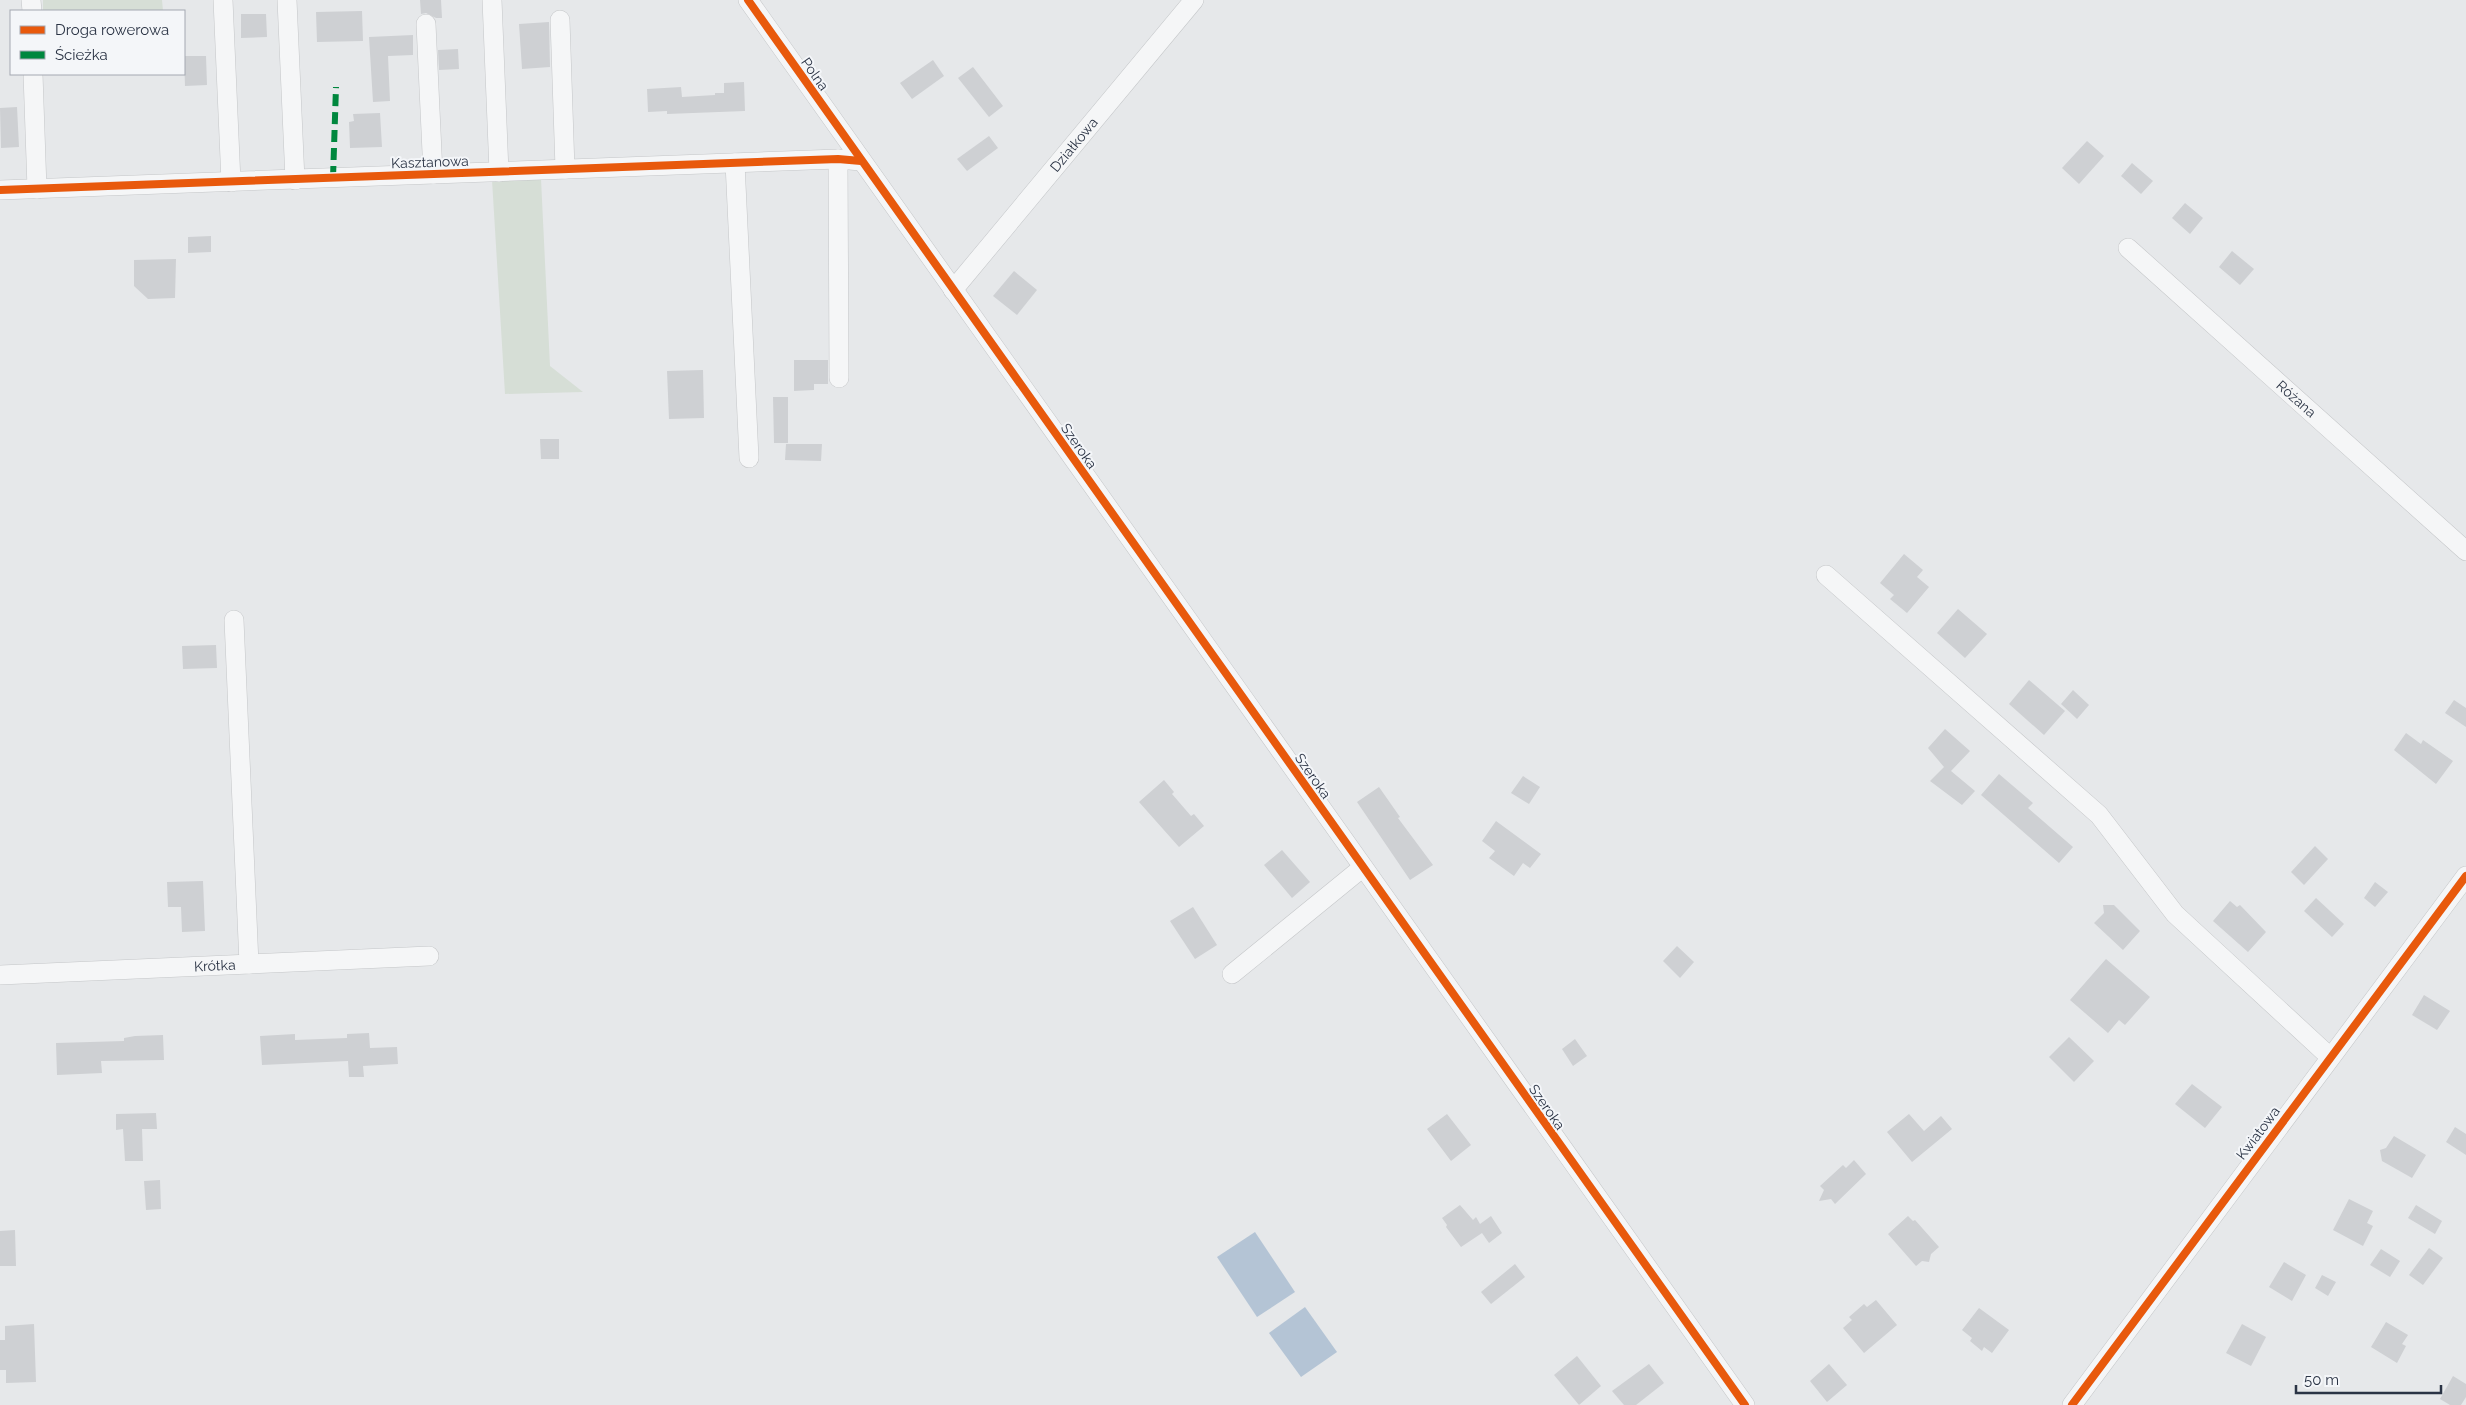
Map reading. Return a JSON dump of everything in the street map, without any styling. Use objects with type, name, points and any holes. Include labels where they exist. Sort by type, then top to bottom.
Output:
[{"type":"street","points":[[223,0],[231,182]]},
{"type":"street","points":[[287,0],[295,180]]},
{"type":"street","points":[[492,0],[499,172]]},
{"type":"street","name":"Polna","points":[[748,0],[861,161]]},
{"type":"street","name":"Działkowa","points":[[953,290],[1194,0]]},
{"type":"street","points":[[560,20],[565,170]]},
{"type":"street","points":[[426,24],[433,174]]},
{"type":"street","points":[[33,75],[36,189]]},
{"type":"street","points":[[838,158],[839,378]]},
{"type":"street","name":"Kasztanowa","points":[[0,190],[565,170],[838,158],[861,161]]},
{"type":"street","name":"Szeroka","points":[[861,161],[1745,1405]]},
{"type":"street","points":[[736,163],[749,458]]},
{"type":"street","name":"Różana","points":[[2128,248],[2466,551]]},
{"type":"street","points":[[1826,575],[2100,815],[2175,914],[2330,1057]]},
{"type":"street","points":[[234,620],[249,964]]},
{"type":"street","points":[[1232,974],[1362,868]]},
{"type":"street","name":"Kwiatowa","points":[[2072,1405],[2466,876]]},
{"type":"street","name":"Krótka","points":[[0,975],[429,956]]},
{"type":"shaded area","points":[[43,0],[162,0],[163,10],[43,10]]},
{"type":"shaded area","points":[[541,179],[550,366],[583,392],[505,394],[492,180]]},
{"type":"water","points":[[1255,1232],[1295,1292],[1257,1317],[1217,1257]]},
{"type":"water","points":[[1305,1307],[1337,1352],[1301,1377],[1269,1333]]},
{"type":"building","points":[[420,0],[441,0],[442,18],[436,18],[426,13],[421,14]]},
{"type":"building","points":[[362,11],[363,41],[317,42],[316,12]]},
{"type":"building","points":[[241,14],[266,14],[267,37],[241,38]]},
{"type":"building","points":[[549,22],[550,67],[522,69],[519,24]]},
{"type":"building","points":[[413,35],[413,55],[388,56],[390,101],[373,102],[369,37]]},
{"type":"building","points":[[458,49],[459,69],[439,70],[438,50]]},
{"type":"building","points":[[185,56],[206,56],[207,85],[185,86]]},
{"type":"building","points":[[933,60],[944,76],[912,99],[900,83]]},
{"type":"building","points":[[973,67],[1003,106],[989,117],[958,78]]},
{"type":"building","points":[[744,82],[745,111],[667,114],[667,111],[648,112],[647,89],[681,87],[682,97],[715,95],[715,93],[724,93],[724,83]]},
{"type":"building","points":[[17,107],[19,147],[1,148],[0,108]]},
{"type":"building","points":[[380,113],[382,147],[350,148],[349,122],[354,121],[353,114]]},
{"type":"building","points":[[989,136],[998,148],[967,171],[957,159]]},
{"type":"building","points":[[2087,141],[2104,156],[2079,184],[2062,168]]},
{"type":"building","points":[[2132,163],[2153,181],[2141,194],[2121,176]]},
{"type":"building","points":[[2185,203],[2203,218],[2190,234],[2172,218]]},
{"type":"building","points":[[211,236],[211,252],[188,253],[188,237]]},
{"type":"building","points":[[2232,251],[2254,269],[2240,285],[2219,267]]},
{"type":"building","points":[[176,259],[175,298],[148,299],[134,286],[134,260]]},
{"type":"building","points":[[1014,271],[1037,290],[1017,315],[993,296]]},
{"type":"building","points":[[794,360],[828,360],[828,384],[814,384],[814,390],[794,391]]},
{"type":"building","points":[[703,370],[704,418],[669,419],[667,371]]},
{"type":"building","points":[[773,397],[788,397],[788,443],[774,443]]},
{"type":"building","points":[[540,439],[559,439],[559,459],[541,459]]},
{"type":"building","points":[[786,444],[822,444],[821,461],[785,460]]},
{"type":"building","points":[[1904,554],[1923,570],[1917,577],[1929,587],[1907,613],[1890,599],[1894,595],[1880,583]]},
{"type":"building","points":[[1958,609],[1987,634],[1965,658],[1937,633]]},
{"type":"building","points":[[216,645],[217,668],[183,669],[182,646]]},
{"type":"building","points":[[2029,680],[2065,711],[2044,735],[2009,704]]},
{"type":"building","points":[[2073,690],[2089,705],[2077,719],[2061,704]]},
{"type":"building","points":[[2454,700],[2466,708],[2466,727],[2445,713]]},
{"type":"building","points":[[1945,729],[1970,751],[1951,771],[1975,791],[1962,805],[1930,781],[1944,767],[1928,748]]},
{"type":"building","points":[[2406,733],[2421,744],[2423,740],[2453,761],[2436,784],[2394,750]]},
{"type":"building","points":[[1999,774],[2033,803],[2028,808],[2073,847],[2059,863],[1981,795]]},
{"type":"building","points":[[1523,776],[1540,787],[1529,804],[1511,793]]},
{"type":"building","points":[[1164,780],[1174,792],[1172,794],[1191,816],[1194,814],[1204,826],[1179,847],[1139,802]]},
{"type":"building","points":[[1379,787],[1400,817],[1398,818],[1433,865],[1410,880],[1357,802]]},
{"type":"building","points":[[1496,821],[1541,854],[1530,868],[1523,863],[1514,876],[1489,858],[1495,851],[1482,841]]},
{"type":"building","points":[[2315,846],[2328,859],[2304,885],[2291,872]]},
{"type":"building","points":[[1282,850],[1310,882],[1292,898],[1264,865]]},
{"type":"building","points":[[203,881],[205,931],[182,932],[181,907],[168,907],[167,882]]},
{"type":"building","points":[[2375,882],[2388,892],[2375,907],[2364,898]]},
{"type":"building","points":[[2316,898],[2344,924],[2332,937],[2304,911]]},
{"type":"building","points":[[2230,901],[2237,907],[2240,905],[2266,932],[2248,952],[2213,921]]},
{"type":"building","points":[[2103,905],[2114,905],[2140,931],[2123,950],[2094,923],[2104,913]]},
{"type":"building","points":[[1193,907],[1217,945],[1195,959],[1170,921]]},
{"type":"building","points":[[1677,946],[1694,962],[1680,978],[1663,961]]},
{"type":"building","points":[[2106,959],[2150,997],[2125,1025],[2119,1020],[2108,1033],[2070,1000]]},
{"type":"building","points":[[2424,995],[2450,1011],[2437,1030],[2412,1015]]},
{"type":"building","points":[[369,1033],[370,1048],[397,1047],[398,1064],[363,1066],[364,1077],[349,1077],[348,1061],[262,1065],[260,1036],[295,1034],[295,1040],[347,1038],[347,1034]]},
{"type":"building","points":[[163,1035],[164,1060],[101,1061],[102,1073],[57,1075],[56,1043],[124,1041],[124,1038],[135,1036]]},
{"type":"building","points":[[2069,1037],[2094,1061],[2074,1082],[2049,1057]]},
{"type":"building","points":[[1575,1039],[1587,1056],[1573,1066],[1562,1049]]},
{"type":"building","points":[[2192,1084],[2222,1107],[2205,1128],[2175,1104]]},
{"type":"building","points":[[156,1113],[157,1129],[142,1129],[143,1161],[125,1161],[123,1129],[116,1130],[116,1114]]},
{"type":"building","points":[[1447,1114],[1471,1145],[1451,1161],[1427,1129]]},
{"type":"building","points":[[1909,1114],[1924,1131],[1941,1116],[1952,1129],[1912,1162],[1887,1132]]},
{"type":"building","points":[[2455,1127],[2466,1134],[2466,1155],[2446,1142]]},
{"type":"building","points":[[2394,1136],[2426,1155],[2412,1178],[2382,1161],[2380,1150],[2386,1148]]},
{"type":"building","points":[[1854,1160],[1866,1174],[1835,1204],[1831,1199],[1819,1201],[1824,1190],[1820,1186],[1843,1165],[1846,1168]]},
{"type":"building","points":[[160,1180],[161,1209],[146,1210],[144,1181]]},
{"type":"building","points":[[2349,1199],[2373,1211],[2367,1223],[2373,1226],[2363,1246],[2333,1230]]},
{"type":"building","points":[[1460,1205],[1473,1220],[1476,1217],[1480,1224],[1491,1216],[1502,1233],[1489,1243],[1482,1233],[1461,1247],[1446,1227],[1447,1225],[1442,1218]]},
{"type":"building","points":[[2416,1205],[2442,1221],[2435,1234],[2408,1218]]},
{"type":"building","points":[[1908,1216],[1913,1221],[1915,1220],[1939,1247],[1931,1254],[1929,1262],[1922,1261],[1916,1266],[1888,1234]]},
{"type":"building","points":[[15,1230],[16,1266],[0,1266],[0,1231]]},
{"type":"building","points":[[2429,1248],[2443,1258],[2423,1285],[2409,1275]]},
{"type":"building","points":[[2381,1249],[2400,1261],[2390,1277],[2370,1265]]},
{"type":"building","points":[[2284,1262],[2306,1275],[2292,1301],[2269,1287]]},
{"type":"building","points":[[1515,1264],[1525,1277],[1491,1304],[1481,1292]]},
{"type":"building","points":[[2322,1275],[2336,1282],[2328,1296],[2315,1288]]},
{"type":"building","points":[[1876,1300],[1897,1325],[1864,1353],[1843,1328],[1852,1320],[1849,1317],[1864,1304],[1867,1307]]},
{"type":"building","points":[[1979,1308],[2009,1330],[1992,1353],[1984,1347],[1982,1351],[1970,1341],[1972,1338],[1962,1330]]},
{"type":"building","points":[[2386,1322],[2408,1335],[2402,1344],[2406,1346],[2397,1363],[2371,1347]]},
{"type":"building","points":[[34,1324],[36,1382],[6,1383],[6,1370],[0,1370],[0,1340],[5,1340],[5,1326]]},
{"type":"building","points":[[2242,1324],[2266,1337],[2251,1366],[2226,1353]]},
{"type":"building","points":[[1577,1356],[1601,1386],[1579,1405],[1554,1375]]},
{"type":"building","points":[[1649,1364],[1664,1383],[1636,1405],[1624,1405],[1612,1391]]},
{"type":"building","points":[[1829,1364],[1847,1385],[1827,1402],[1810,1381]]},
{"type":"building","points":[[2453,1376],[2466,1384],[2466,1397],[2461,1405],[2450,1405],[2440,1399]]},
{"type":"marked path","points":[[333,178],[336,87]]},
{"type":"cycle path","points":[[748,0],[1745,1405]]},
{"type":"cycle path","points":[[0,190],[838,159],[861,161]]},
{"type":"cycle path","points":[[2072,1405],[2466,876]]}]
